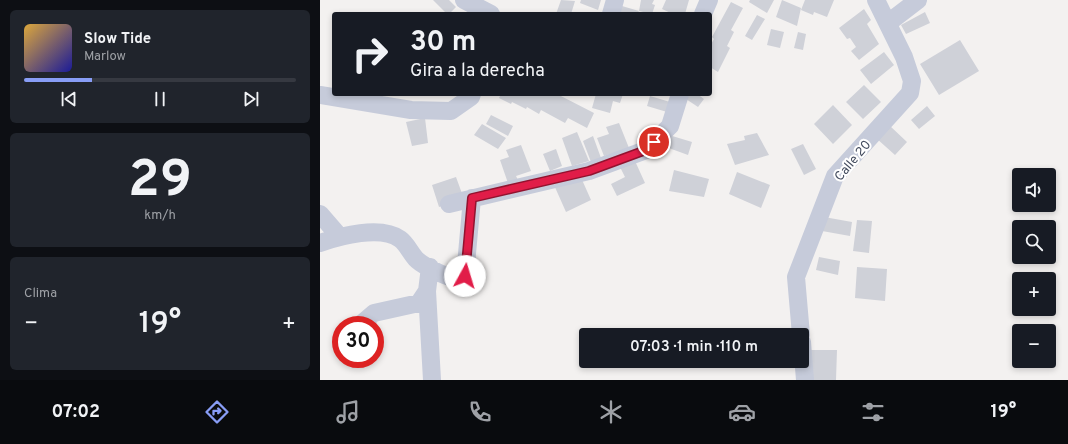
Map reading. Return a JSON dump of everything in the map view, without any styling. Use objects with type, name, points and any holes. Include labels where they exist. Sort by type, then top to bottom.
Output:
[{"type":"street","points":[[464,0],[487,12]]},
{"type":"street","points":[[612,12],[615,0]]},
{"type":"street","points":[[704,12],[709,0]]},
{"type":"street","name":"Calle 20","points":[[800,328],[796,277],[835,176],[910,93],[912,81],[904,56],[876,0]]},
{"type":"street","points":[[888,24],[918,0]]},
{"type":"street","points":[[320,95],[411,110],[451,111],[471,96]]},
{"type":"street","points":[[448,204],[589,171],[646,150],[670,126],[679,96]]},
{"type":"street","points":[[320,243],[339,236],[384,231],[400,239],[418,261],[453,280],[462,280],[465,276],[472,198]]},
{"type":"street","points":[[320,214],[339,236]]},
{"type":"street","points":[[430,267],[427,291],[432,380]]},
{"type":"street","points":[[370,316],[374,313],[419,303],[427,291]]},
{"type":"street","points":[[804,368],[805,380]]},
{"type":"building","points":[[433,0],[449,0],[456,7],[451,12],[445,12]]},
{"type":"building","points":[[561,0],[575,1],[572,12],[557,12]]},
{"type":"building","points":[[581,0],[601,0],[598,10],[580,3]]},
{"type":"building","points":[[641,0],[654,0],[652,4],[655,5],[653,12],[639,11]]},
{"type":"building","points":[[666,0],[689,0],[686,12],[669,12],[662,9]]},
{"type":"building","points":[[750,0],[774,0],[767,13],[749,2]]},
{"type":"building","points":[[782,0],[801,8],[797,26],[776,17]]},
{"type":"building","points":[[805,0],[834,0],[827,17],[814,12],[813,15],[801,10]]},
{"type":"building","points":[[731,2],[743,8],[731,30],[734,32],[727,46],[730,48],[718,72],[712,68],[712,42],[714,39],[712,37]]},
{"type":"building","points":[[622,6],[639,11],[638,12],[620,12]]},
{"type":"building","points":[[864,9],[871,20],[867,24],[879,44],[859,60],[851,51],[856,47],[850,38],[847,39],[839,28]]},
{"type":"building","points":[[925,12],[930,23],[906,34],[901,25]]},
{"type":"building","points":[[757,15],[765,19],[752,40],[745,36]]},
{"type":"building","points":[[771,29],[784,32],[780,48],[767,45]]},
{"type":"building","points":[[798,32],[806,34],[803,50],[794,48]]},
{"type":"building","points":[[960,40],[979,71],[939,95],[920,64]]},
{"type":"building","points":[[884,52],[894,65],[871,84],[860,70]]},
{"type":"building","points":[[864,85],[881,102],[863,119],[846,102]]},
{"type":"building","points":[[500,96],[561,96],[594,113],[587,128],[568,118],[565,123],[541,110],[539,114],[527,107],[526,109],[512,102],[511,104],[499,98]]},
{"type":"building","points":[[595,96],[622,96],[620,103],[613,101],[610,113],[592,108]]},
{"type":"building","points":[[650,96],[670,102],[667,112],[647,106]]},
{"type":"building","points":[[688,96],[700,96],[704,99],[698,107],[686,99]]},
{"type":"building","points":[[833,105],[852,125],[833,144],[814,124]]},
{"type":"building","points":[[927,106],[935,116],[919,129],[911,120]]},
{"type":"building","points":[[491,115],[513,126],[508,136],[486,124]]},
{"type":"building","points":[[425,118],[428,143],[412,146],[406,122]]},
{"type":"building","points":[[619,123],[629,148],[604,156],[597,138],[609,134],[606,127]]},
{"type":"building","points":[[482,124],[506,138],[498,149],[474,135]]},
{"type":"building","points":[[889,125],[907,142],[895,155],[876,138]]},
{"type":"building","points":[[577,132],[589,161],[572,166],[562,138]]},
{"type":"building","points":[[757,133],[769,155],[735,165],[727,144],[745,140],[744,136]]},
{"type":"building","points":[[669,135],[692,142],[688,155],[666,147]]},
{"type":"building","points":[[593,136],[601,158],[591,162],[583,141]]},
{"type":"building","points":[[803,144],[816,169],[804,175],[791,149]]},
{"type":"building","points":[[521,145],[531,171],[516,176],[519,182],[509,186],[500,160],[509,157],[506,150]]},
{"type":"building","points":[[556,149],[562,166],[550,171],[543,154]]},
{"type":"building","points":[[635,161],[645,183],[617,196],[611,184],[625,177],[620,167]]},
{"type":"building","points":[[674,170],[709,179],[704,197],[669,191]]},
{"type":"building","points":[[737,172],[770,185],[761,208],[729,194]]},
{"type":"building","points":[[579,173],[591,200],[566,212],[554,185]]},
{"type":"building","points":[[456,177],[464,199],[439,207],[432,185]]},
{"type":"building","points":[[824,217],[852,222],[850,236],[822,231]]},
{"type":"building","points":[[857,220],[872,221],[869,253],[853,251]]},
{"type":"building","points":[[819,257],[840,261],[838,275],[816,270]]},
{"type":"building","points":[[857,267],[887,269],[885,301],[855,298]]},
{"type":"building","points":[[810,350],[837,350],[836,380],[809,380]]},
{"type":"route","points":[[465,276],[472,198],[589,171],[646,150],[654,142]]}]
